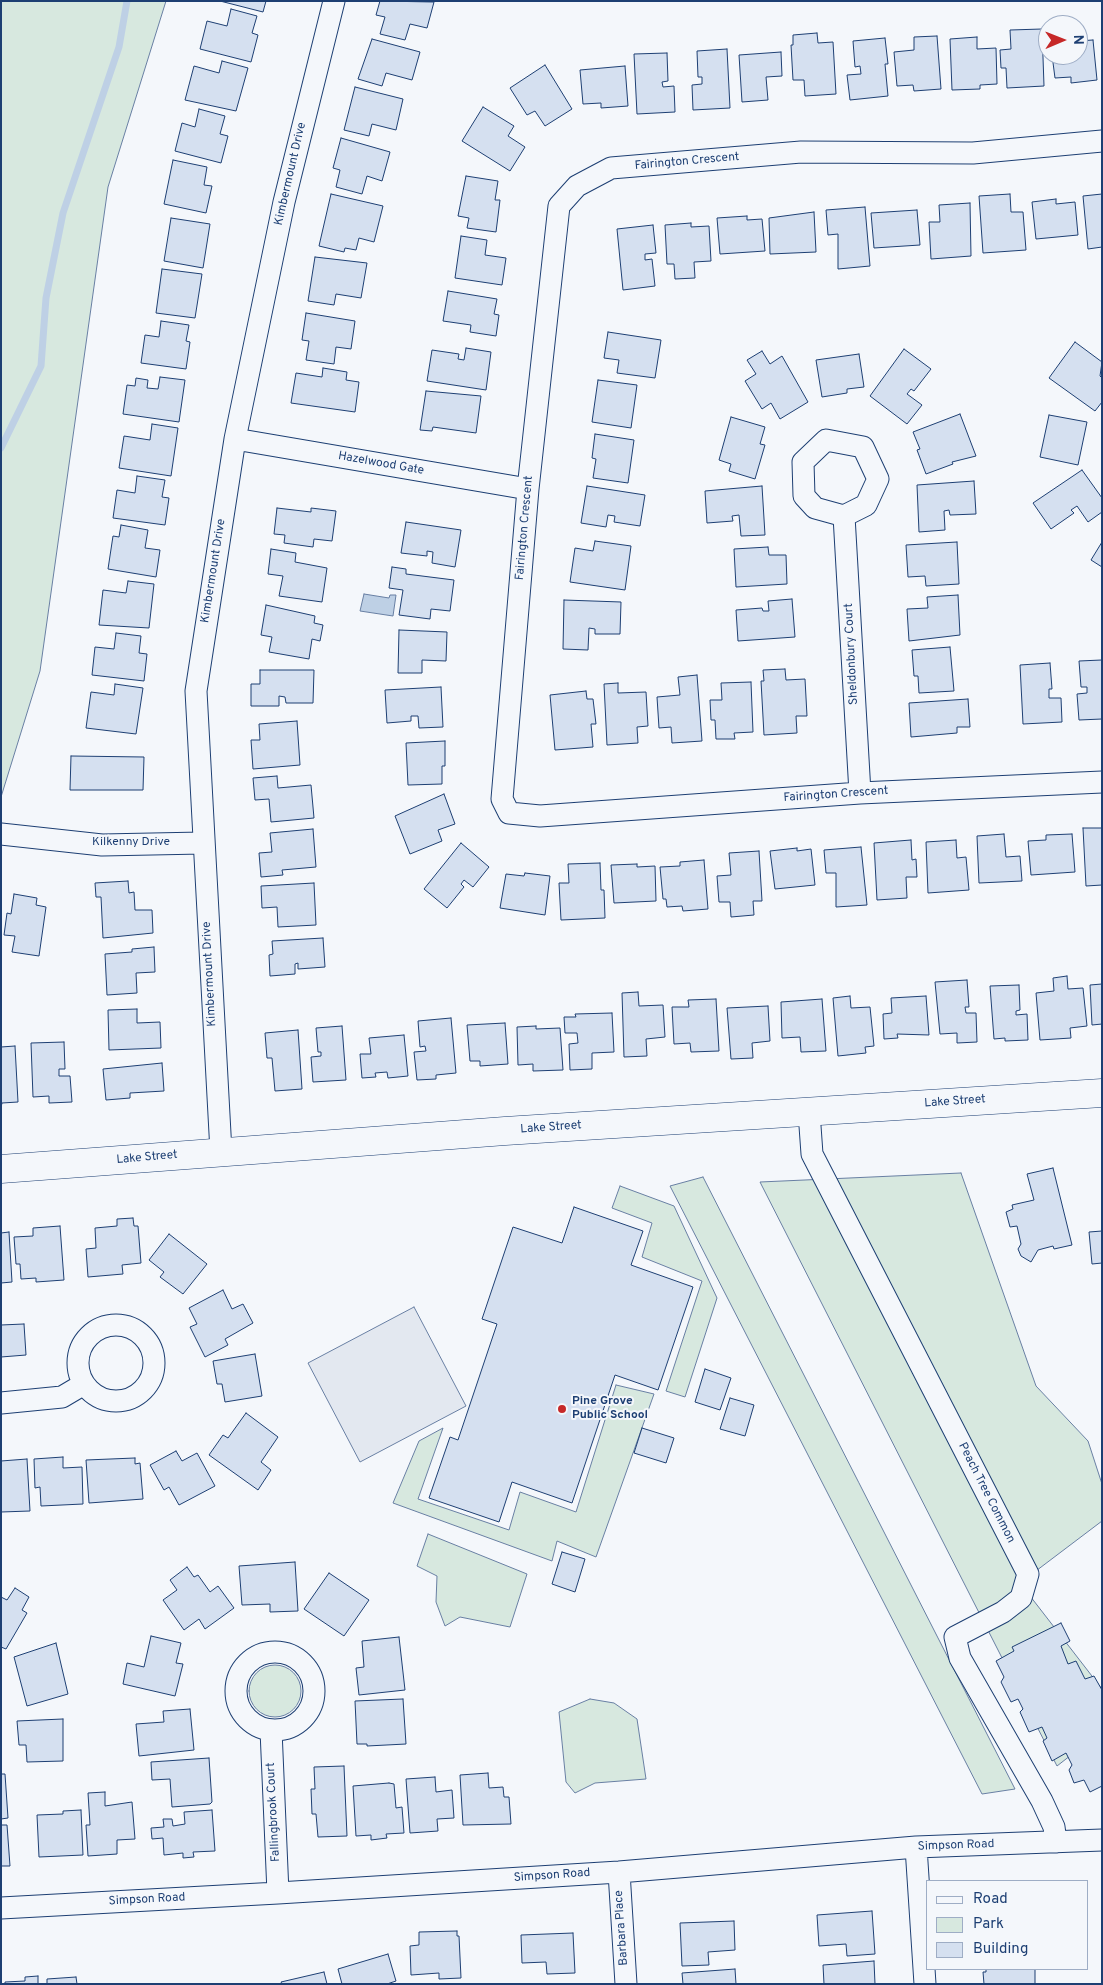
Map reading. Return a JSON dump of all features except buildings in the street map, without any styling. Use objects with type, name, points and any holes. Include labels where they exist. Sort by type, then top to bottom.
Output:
[{"type":"street","name":"Kimbermount Drive","points":[[221,1152],[202,843],[196,691],[235,439],[284,202],[334,1]]},
{"type":"street","name":"Fairington Crescent","points":[[1102,141],[973,153],[801,152],[611,168],[577,186],[559,206],[528,489],[502,799],[509,813],[540,816],[860,793],[1102,782]]},
{"type":"street","name":"Hazelwood Gate","points":[[235,439],[528,489]]},
{"type":"street","name":"Sheldonbury Court","points":[[844,516],[860,793]]},
{"type":"street","name":"Kilkenny Drive","points":[[1,834],[102,846],[202,843]]},
{"type":"street","name":"Lake Street","points":[[1,1169],[221,1152],[1102,1093]]},
{"type":"street","name":"Peach Tree Common","points":[[809,1112],[812,1154],[1028,1574],[1021,1598],[1003,1612],[955,1637],[960,1658],[1042,1801],[1054,1827],[1056,1842]]},
{"type":"street","points":[[1,1402],[62,1397],[84,1384]]},
{"type":"street","name":"Fallingbrook Court","points":[[270,1730],[278,1894]]},
{"type":"street","name":"Simpson Road","points":[[1,1908],[278,1894],[619,1872],[916,1847],[1102,1840]]},
{"type":"street","points":[[916,1847],[925,1984]]},
{"type":"street","name":"Barbara Place","points":[[619,1872],[626,1984]]},
{"type":"green space","points":[[1,1],[166,1],[108,187],[40,671],[1,797]]},
{"type":"green space","points":[[961,1173],[1036,1386],[1088,1441],[1102,1484],[1102,1521],[1020,1583],[1102,1689],[1102,1731],[1057,1766],[760,1182]]},
{"type":"green space","points":[[703,1177],[1015,1789],[982,1794],[670,1186]]},
{"type":"green space","points":[[620,1186],[674,1206],[717,1298],[685,1397],[666,1391],[702,1281],[642,1257],[652,1223],[612,1208]]},
{"type":"green space","points":[[616,1385],[654,1394],[596,1557],[557,1541],[552,1561],[393,1503],[419,1441],[443,1428],[418,1499],[509,1530],[520,1492],[576,1512]]},
{"type":"green space","points":[[428,1534],[527,1574],[510,1627],[460,1617],[445,1626],[436,1602],[437,1576],[417,1566]]},
{"type":"green space","points":[[270,1665],[280,1665],[294,1672],[301,1686],[301,1696],[294,1710],[280,1717],[270,1717],[260,1713],[253,1706],[249,1696],[249,1686],[253,1676],[260,1669]]},
{"type":"green space","points":[[590,1699],[614,1703],[637,1719],[646,1779],[595,1783],[575,1793],[566,1782],[559,1712]]},
{"type":"shaded area","points":[[414,1307],[466,1406],[360,1462],[308,1363]]},
{"type":"water","points":[[364,594],[389,598],[390,595],[396,595],[393,616],[360,611]]},
{"type":"waterway","points":[[1,448],[41,366],[46,298],[63,213],[119,47],[127,1]]},
{"type":"place","name":"Pine Grove Public School","points":[[562,1409]]}]
